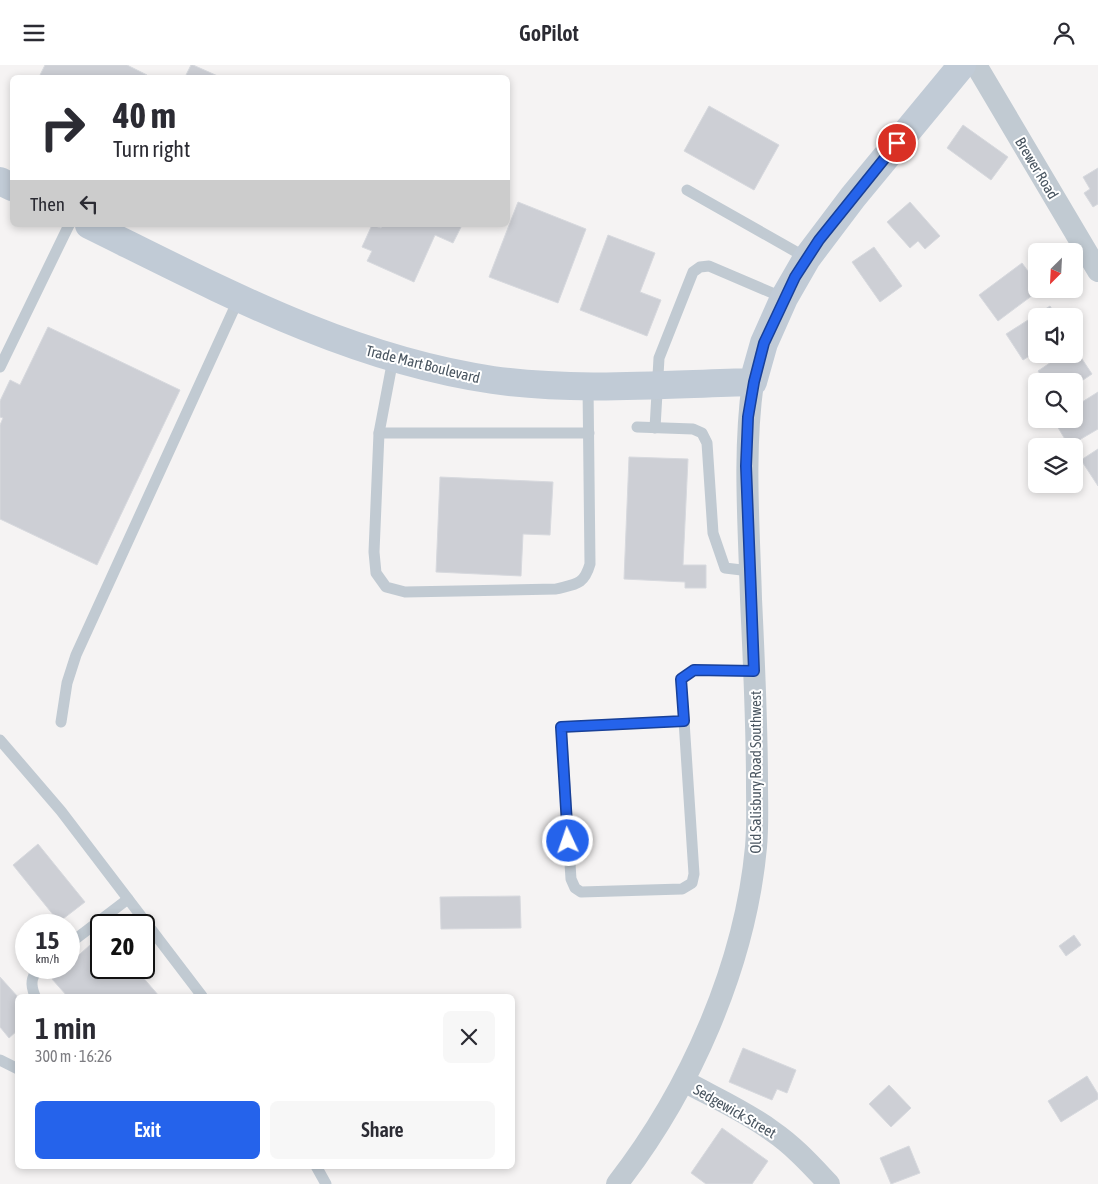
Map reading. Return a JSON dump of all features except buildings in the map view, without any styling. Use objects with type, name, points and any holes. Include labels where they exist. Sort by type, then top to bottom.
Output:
[{"type":"street","name":"Old Salisbury Road Southwest","points":[[617,1184],[659,1125],[684,1081],[726,980],[740,935],[751,883],[756,845],[757,727],[746,466],[748,417],[754,382],[764,343],[784,298],[807,258],[853,197],[962,65]]},
{"type":"street","name":"Brewer Road","points":[[976,65],[1098,271]]},
{"type":"street","name":"Trade Mart Boulevard","points":[[93,227],[239,298],[316,332],[394,359],[444,372],[541,385],[588,386],[754,382]]},
{"type":"street","name":"Sedgewick Street","points":[[684,1081],[732,1106],[772,1130],[805,1158],[829,1184]]},
{"type":"lane","points":[[687,190],[807,258]]},
{"type":"lane","points":[[0,367],[68,227]]},
{"type":"lane","points":[[655,428],[659,358],[693,272],[700,267],[710,266],[784,298]]},
{"type":"lane","points":[[61,722],[67,683],[76,655],[239,298]]},
{"type":"lane","points":[[394,359],[379,433],[374,552],[376,573],[386,587],[405,592],[556,589],[575,585],[587,576],[590,564],[588,386]]},
{"type":"lane","points":[[637,427],[693,429],[702,433],[708,443],[713,533],[721,561],[725,568],[750,571]]},
{"type":"lane","points":[[379,433],[589,433]]},
{"type":"lane","points":[[684,721],[561,727],[571,879],[575,888],[581,892],[682,889],[692,883],[694,874],[684,721],[681,679],[687,673],[694,670],[754,671]]},
{"type":"lane","points":[[0,740],[61,811],[200,994]]},
{"type":"lane","points":[[80,936],[128,899]]},
{"type":"lane","points":[[33,979],[31,985],[34,994]]},
{"type":"lane","points":[[0,1060],[15,1068]]},
{"type":"lane","points":[[318,1169],[326,1184]]},
{"type":"route","points":[[568,841],[561,727],[684,721],[680,692],[681,679],[687,673],[694,670],[754,671],[746,466],[748,417],[754,382],[764,343],[795,277],[819,240],[897,143]]}]
